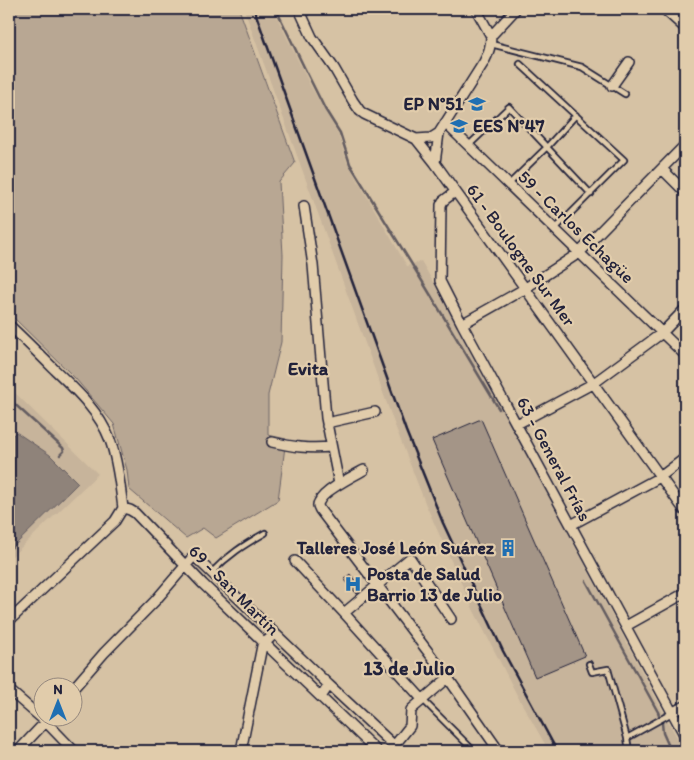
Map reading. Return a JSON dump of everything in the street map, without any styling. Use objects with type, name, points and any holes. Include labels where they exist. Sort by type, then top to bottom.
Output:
[{"type":"street","points":[[299,9],[312,37],[334,68],[360,111],[416,139],[431,138],[439,133]]},
{"type":"street","points":[[476,9],[491,40]]},
{"type":"street","points":[[435,163],[439,133],[484,62],[489,52],[491,40],[516,9]]},
{"type":"street","points":[[664,9],[685,28]]},
{"type":"street","points":[[612,86],[629,62]]},
{"type":"street","name":"59 - Carlos Echagüe","points":[[445,123],[685,355]]},
{"type":"street","name":"61 - Boulogne Sur Mer","points":[[416,139],[685,511]]},
{"type":"street","points":[[462,324],[524,289],[579,253],[685,145]]},
{"type":"street","points":[[662,169],[685,192]]},
{"type":"street","name":"63 - General Frías","points":[[455,192],[443,201],[441,205],[440,281],[685,736]]},
{"type":"street","points":[[304,206],[312,265],[326,418],[338,484]]},
{"type":"street","points":[[517,424],[594,383],[662,333],[685,309]]},
{"type":"street","points":[[9,325],[78,392],[98,418],[110,441],[114,454],[123,508],[115,521],[9,621]]},
{"type":"street","points":[[327,426],[331,422],[375,412]]},
{"type":"street","points":[[272,442],[297,448],[331,447]]},
{"type":"street","points":[[571,525],[660,477],[685,458]]},
{"type":"street","points":[[364,470],[330,490],[319,501],[320,510],[448,678],[499,751]]},
{"type":"street","name":"69 - San Martín","points":[[123,508],[135,513],[202,584],[377,751]]},
{"type":"street","name":"69 - San Martín","points":[[185,565],[195,557],[395,749]]},
{"type":"street","points":[[344,614],[410,558],[451,619]]},
{"type":"street","points":[[295,561],[422,699]]},
{"type":"street","points":[[82,678],[155,601],[185,565]]},
{"type":"street","points":[[626,626],[685,593]]},
{"type":"street","points":[[241,751],[262,646],[274,633]]},
{"type":"street","points":[[395,749],[410,726],[411,710],[448,678]]},
{"type":"street","points":[[321,697],[329,685]]},
{"type":"street","points":[[9,690],[20,702],[32,710]]},
{"type":"street","points":[[673,712],[685,706]]},
{"type":"street","points":[[18,751],[40,728]]},
{"type":"street","points":[[55,728],[74,751]]},
{"type":"lane","points":[[491,40],[582,67],[625,94]]},
{"type":"lane","points":[[520,64],[624,160],[555,229]]},
{"type":"lane","points":[[468,146],[509,107],[591,194]]},
{"type":"lane","points":[[509,184],[576,115]]},
{"type":"lane","points":[[211,573],[237,549],[265,532]]},
{"type":"lane","points":[[589,664],[592,672],[608,669],[630,751]]},
{"type":"lane","points":[[422,699],[474,751]]},
{"type":"lane","points":[[627,738],[673,712]]},
{"type":"shaded area","points":[[9,9],[239,9],[295,163],[279,182],[283,255],[281,342],[268,395],[268,435],[286,439],[278,500],[216,538],[203,528],[186,538],[129,489],[127,470],[114,424],[75,378],[9,313]]},
{"type":"shaded area","points":[[244,9],[273,9],[310,85],[338,134],[347,162],[407,266],[421,261],[452,315],[684,751],[549,751],[518,697],[473,609],[426,505],[394,423]]},
{"type":"shaded area","points":[[9,387],[98,474],[9,559]]},
{"type":"shaded area","points":[[16,432],[50,455],[78,483],[9,551],[9,439]]},
{"type":"building","name":"Talleres José León Suárez","points":[[481,419],[585,656],[535,677],[432,440]]},
{"type":"building","name":"Posta de Salud Barrio 13 de Julio","points":[[350,574],[362,590],[357,594],[344,579]]},
{"type":"waterway","points":[[276,9],[325,109],[340,133],[350,164],[499,409]]},
{"type":"waterway","points":[[9,399],[63,448],[64,451],[60,455]]},
{"type":"waterway","points":[[586,581],[658,712],[663,733],[671,751]]},
{"type":"railway","points":[[254,9],[406,431],[443,523],[503,651],[557,751]]},
{"type":"place","name":"EP N°51","points":[[477,104]]},
{"type":"place","name":"EES N°47","points":[[459,126]]},
{"type":"place","name":"Talleres José León Suárez","points":[[508,548]]},
{"type":"place","name":"Posta de Salud Barrio 13 de Julio","points":[[353,584]]},
{"type":"district","name":"Evita","points":[[308,368]]},
{"type":"district","name":"13 de Julio","points":[[409,668]]}]
